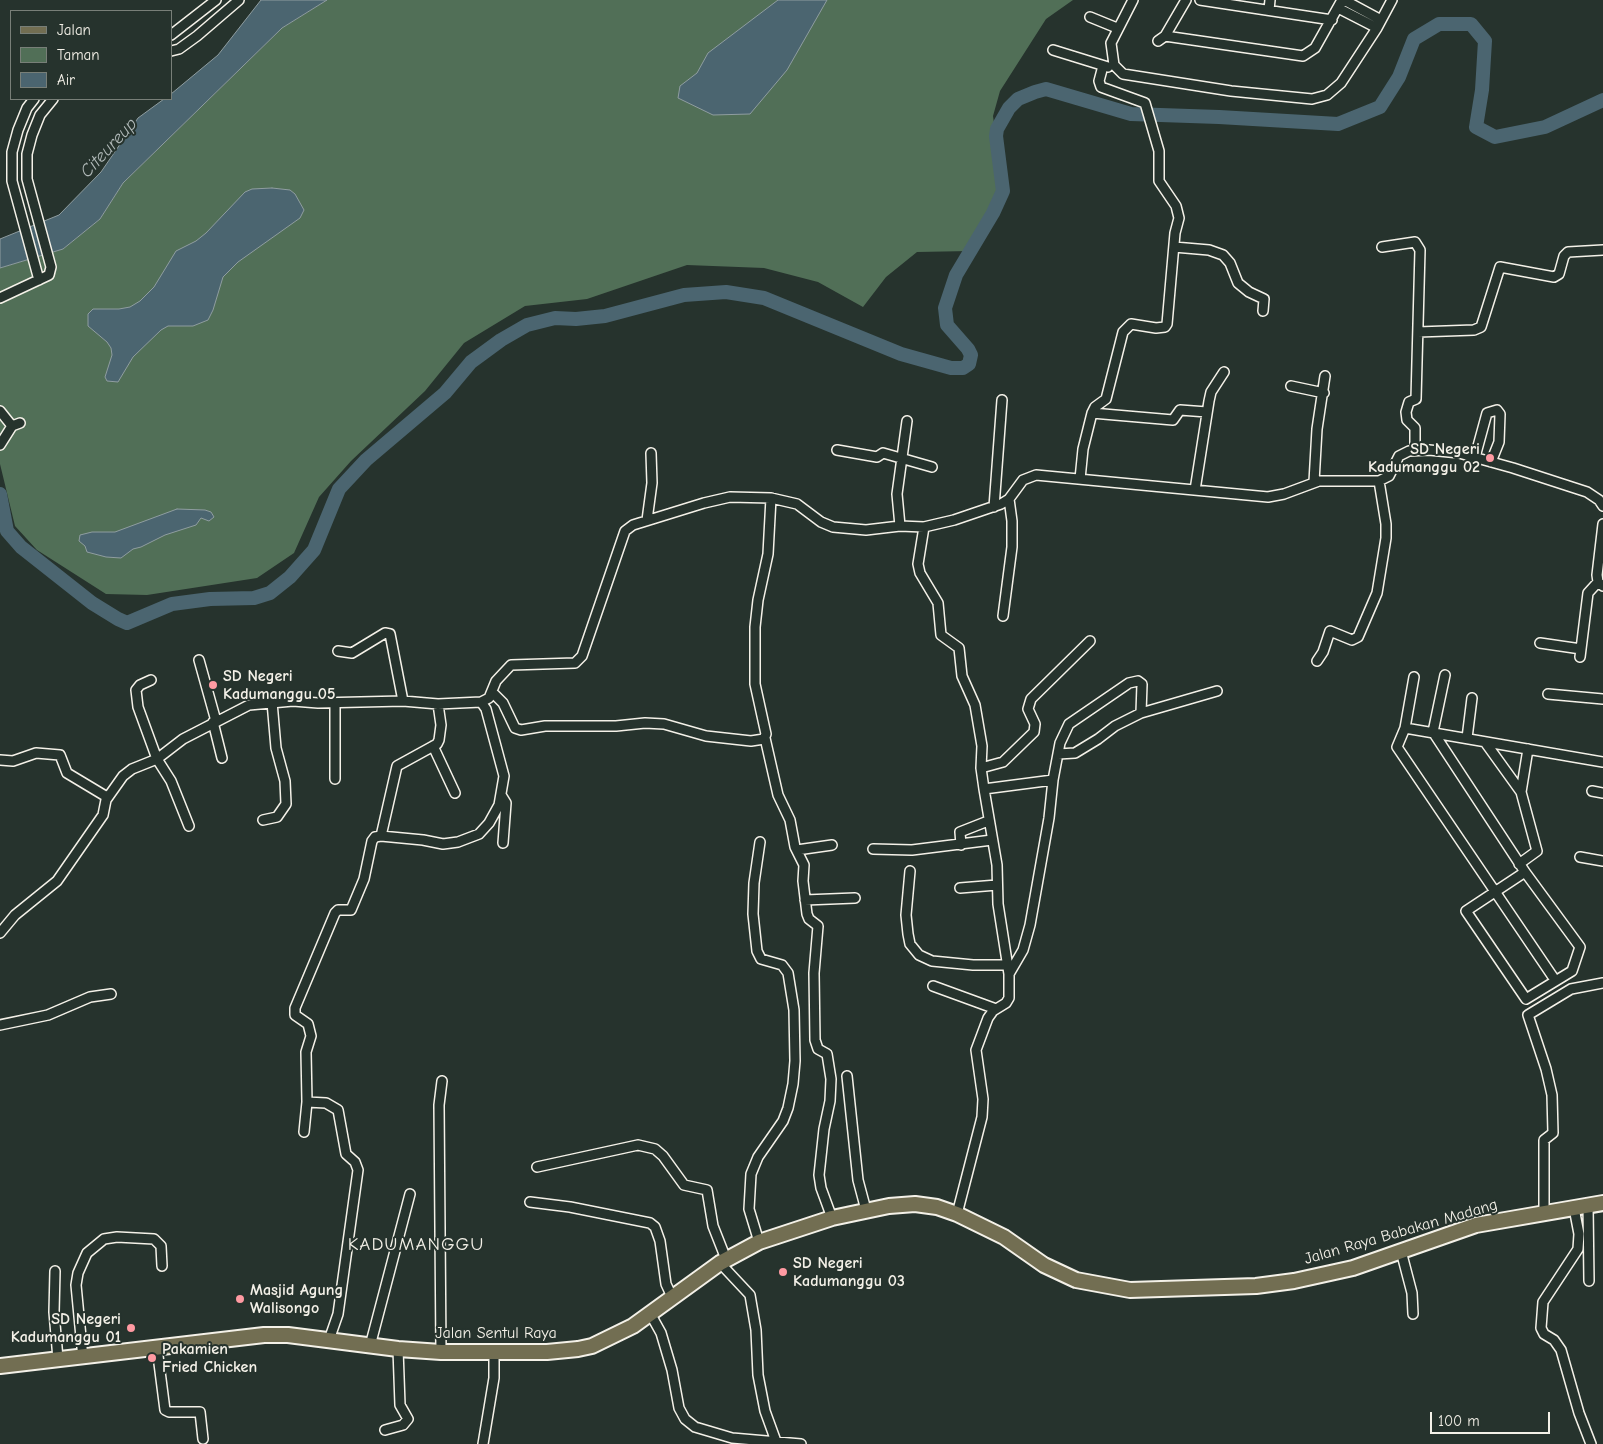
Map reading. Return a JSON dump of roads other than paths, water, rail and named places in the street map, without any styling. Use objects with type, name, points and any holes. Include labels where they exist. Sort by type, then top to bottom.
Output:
[{"type":"main road","name":"Jalan Raya Babakan Madang","points":[[957,1214],[1004,1237],[1044,1266],[1076,1280],[1130,1290],[1256,1286],[1294,1281],[1353,1268],[1476,1225],[1603,1203]]},
{"type":"main road","name":"Jalan Sentul Raya","points":[[0,1366],[83,1358],[264,1335],[441,1352],[547,1352],[592,1346],[623,1332],[651,1315],[723,1261],[759,1242],[832,1218],[889,1206],[915,1204],[937,1207],[957,1214]]},
{"type":"street","points":[[172,35],[216,0]]},
{"type":"street","points":[[172,51],[180,48],[197,36],[239,0]]},
{"type":"street","points":[[1117,70],[1110,50],[1113,36],[1133,0]]},
{"type":"street","points":[[1186,0],[1162,38],[1303,56],[1315,48],[1342,3],[1379,24]]},
{"type":"street","points":[[1200,0],[1332,20]]},
{"type":"street","points":[[1269,10],[1270,0]]},
{"type":"street","points":[[1053,50],[1117,70],[1133,77],[1222,90],[1319,98],[1327,95],[1341,83],[1392,0]]},
{"type":"street","points":[[1090,17],[1117,28]]},
{"type":"street","points":[[1080,479],[1083,449],[1092,413],[1095,407],[1106,399],[1118,347],[1128,325],[1137,324],[1161,328],[1167,324],[1179,214],[1159,181],[1159,151],[1145,103],[1101,87],[1099,80],[1103,66]]},
{"type":"street","points":[[33,100],[18,130],[12,152],[12,181],[39,280]]},
{"type":"street","points":[[0,298],[49,275],[52,268],[27,179],[27,154],[40,115],[52,100]]},
{"type":"street","points":[[16,196],[30,191]]},
{"type":"street","points":[[1382,248],[1412,242],[1419,246],[1416,398],[1409,402],[1406,412],[1407,420],[1415,428],[1415,450]]},
{"type":"street","points":[[1174,247],[1210,250],[1223,255],[1230,262],[1238,283],[1249,292],[1262,296],[1264,302],[1263,311]]},
{"type":"street","points":[[1418,332],[1478,329],[1483,324],[1500,267],[1557,277],[1564,256],[1568,252],[1603,250]]},
{"type":"street","points":[[1195,490],[1211,392],[1224,372]]},
{"type":"street","points":[[1314,482],[1317,428],[1324,393],[1325,376]]},
{"type":"street","points":[[1291,386],[1324,393]]},
{"type":"street","points":[[994,507],[1002,400]]},
{"type":"street","points":[[0,410],[13,428],[0,444]]},
{"type":"street","points":[[1092,413],[1173,420],[1180,410],[1207,412]]},
{"type":"street","points":[[1474,457],[1487,413],[1499,411],[1499,442],[1491,462]]},
{"type":"street","points":[[900,526],[896,506],[907,421]]},
{"type":"street","points":[[837,450],[877,457],[883,453],[902,460],[932,467]]},
{"type":"street","points":[[0,933],[15,915],[57,881],[103,815],[107,797],[128,772],[157,759],[183,739],[249,705],[293,700],[335,703],[403,701],[438,704],[481,702],[489,698],[496,681],[511,665],[568,664],[579,661],[601,604],[621,538],[625,531],[633,525],[647,520],[730,498],[771,498],[797,504],[821,522],[833,527],[866,530],[900,526],[924,527],[994,507],[1009,499],[1023,480],[1030,476],[1268,497],[1284,494],[1324,480],[1379,481],[1389,476],[1399,456],[1415,450],[1444,451],[1491,462],[1587,492],[1599,500],[1603,506]]},
{"type":"street","points":[[647,520],[652,483],[650,453]]},
{"type":"street","points":[[1317,661],[1323,652],[1330,631],[1352,640],[1358,637],[1377,593],[1386,538],[1386,524],[1379,481]]},
{"type":"street","points":[[771,498],[768,554],[755,627],[755,684],[778,795],[790,820],[797,850],[804,865],[804,900],[809,919],[818,926],[814,973],[815,1040],[818,1048],[827,1054],[831,1079],[830,1101],[824,1129],[819,1175],[820,1188],[832,1218]]},
{"type":"street","points":[[1004,616],[1012,547],[1012,521],[1009,499]]},
{"type":"street","points":[[1540,643],[1580,653],[1588,593],[1601,584],[1597,575],[1603,524]]},
{"type":"street","points":[[924,527],[918,564],[920,573],[923,582],[938,603],[940,633],[959,648],[962,676],[975,706],[982,746],[981,768],[988,821],[997,865],[997,885],[1008,970],[1009,998],[988,1018],[976,1050],[983,1099],[982,1116],[957,1214]]},
{"type":"street","points":[[338,651],[352,653],[385,633],[390,634],[403,701]]},
{"type":"street","points":[[981,768],[1002,762],[1034,732],[1035,724],[1028,710],[1031,699],[1090,641]]},
{"type":"street","points":[[199,660],[215,721],[222,758]]},
{"type":"street","points":[[1445,676],[1433,732],[1522,868],[1580,947],[1572,971],[1526,999],[1466,911],[1495,892],[1522,868],[1537,851],[1521,792],[1485,742]]},
{"type":"street","points":[[1414,677],[1405,728],[1397,747],[1555,980]]},
{"type":"street","points":[[151,680],[140,685],[136,690],[136,697],[157,759],[171,781],[189,826]]},
{"type":"street","points":[[1008,970],[1023,950],[1030,925],[1049,818],[1053,780],[1058,754],[1068,724],[1128,683],[1138,681],[1142,684],[1142,712]]},
{"type":"street","points":[[1058,754],[1075,753],[1115,726],[1142,712],[1217,691]]},
{"type":"street","points":[[492,692],[503,703],[515,728],[521,730],[545,726],[616,726],[645,723],[664,724],[706,736],[751,740],[765,738]]},
{"type":"street","points":[[1548,694],[1603,699]]},
{"type":"street","points":[[1466,738],[1472,698]]},
{"type":"street","points":[[263,820],[277,817],[286,804],[285,781],[276,748],[272,702]]},
{"type":"street","points":[[304,1132],[307,1102],[305,1070],[311,1036],[308,1024],[295,1014],[295,1008],[335,913],[338,910],[351,910],[364,879],[372,841],[375,837],[381,836],[443,844],[458,842],[480,834],[495,814],[504,776],[486,709],[481,702]]},
{"type":"street","points":[[335,703],[335,779]]},
{"type":"street","points":[[381,836],[397,766],[438,742],[440,735],[438,704]]},
{"type":"street","points":[[1405,728],[1603,762]]},
{"type":"street","points":[[433,746],[455,793]]},
{"type":"street","points":[[1521,792],[1528,749]]},
{"type":"street","points":[[0,760],[13,761],[36,753],[56,754],[62,758],[67,773],[107,797]]},
{"type":"street","points":[[984,789],[1053,780]]},
{"type":"street","points":[[1592,791],[1603,793]]},
{"type":"street","points":[[501,795],[506,803],[503,843]]},
{"type":"street","points":[[961,845],[960,832],[988,821]]},
{"type":"street","points":[[873,849],[912,850],[992,840]]},
{"type":"street","points":[[759,1242],[749,1209],[751,1174],[758,1157],[783,1121],[791,1099],[794,1061],[794,1010],[788,973],[782,966],[761,959],[757,951],[754,883],[760,842]]},
{"type":"street","points":[[797,850],[832,845]]},
{"type":"street","points":[[1580,857],[1603,861]]},
{"type":"street","points":[[910,871],[906,915],[908,934],[910,944],[919,955],[932,960],[1008,970]]},
{"type":"street","points":[[960,888],[997,885]]},
{"type":"street","points":[[804,900],[855,898]]},
{"type":"street","points":[[1544,1212],[1544,1140],[1553,1133],[1552,1095],[1546,1069],[1528,1015],[1572,989],[1603,983]]},
{"type":"street","points":[[933,986],[996,1009]]},
{"type":"street","points":[[0,1025],[30,1019],[68,1008],[90,998],[111,994]]},
{"type":"street","points":[[847,1076],[858,1180],[866,1210]]},
{"type":"street","points":[[441,1352],[439,1101],[442,1081]]},
{"type":"street","points":[[307,1102],[326,1103],[338,1110],[346,1154],[355,1162],[358,1170],[338,1314],[329,1340]]},
{"type":"street","points":[[537,1167],[638,1145],[654,1149],[663,1156],[684,1185],[707,1190],[723,1261],[750,1295],[756,1330],[758,1375],[765,1411],[777,1443]]},
{"type":"street","points":[[370,1346],[410,1194]]},
{"type":"street","points":[[530,1202],[570,1207],[650,1223],[655,1227],[660,1241],[666,1284],[672,1299]]},
{"type":"street","points":[[1581,1207],[1589,1281]]},
{"type":"street","points":[[1581,1207],[1578,1249],[1543,1302],[1541,1328],[1542,1332],[1554,1340],[1561,1350],[1579,1413],[1591,1444]]},
{"type":"street","points":[[83,1358],[76,1285],[78,1273],[87,1252],[104,1239],[117,1237],[154,1239],[161,1246],[162,1266]]},
{"type":"street","points":[[1401,1251],[1412,1293],[1413,1314]]},
{"type":"street","points":[[55,1271],[54,1312],[58,1360]]},
{"type":"street","points":[[651,1315],[661,1333],[672,1370],[679,1408],[685,1419],[695,1427],[732,1438],[801,1444]]},
{"type":"street","points":[[157,1348],[165,1410],[169,1412],[200,1412],[204,1439]]},
{"type":"street","points":[[385,1430],[403,1425],[408,1419],[400,1405],[398,1349]]},
{"type":"street","points":[[483,1444],[493,1386],[494,1351]]},
{"type":"water","points":[[261,0],[327,0],[282,28],[123,183],[100,219],[63,249],[0,268],[0,239],[59,215],[101,172],[138,118],[163,100],[172,100],[172,93],[218,55]]},
{"type":"water","points":[[778,0],[827,0],[787,70],[750,114],[713,115],[678,98],[680,86],[697,73],[708,53]]},
{"type":"water","points":[[272,188],[290,190],[295,194],[304,210],[300,218],[238,262],[223,277],[208,320],[193,326],[168,326],[161,330],[133,357],[118,382],[107,381],[105,377],[112,355],[111,348],[107,342],[88,326],[88,314],[93,309],[119,309],[130,307],[140,301],[154,287],[176,251],[196,241],[206,233],[245,192],[252,189]]},
{"type":"water","points":[[177,509],[205,510],[211,512],[214,517],[209,521],[201,518],[196,525],[165,535],[133,549],[121,558],[106,557],[87,552],[85,546],[79,541],[80,535],[92,532],[115,532]]},
{"type":"waterway","points":[[0,494],[7,531],[21,547],[92,603],[127,623],[172,604],[210,599],[254,598],[270,593],[290,577],[314,550],[339,489],[366,460],[445,393],[471,362],[501,340],[527,325],[555,318],[576,319],[605,316],[684,295],[726,292],[764,298],[901,354],[951,368],[963,368],[969,364],[971,355],[947,325],[945,308],[956,275],[993,213],[1003,191],[996,136],[997,129],[1009,108],[1018,99],[1035,92],[1046,89],[1131,114],[1338,124],[1380,107],[1399,77],[1414,39],[1439,24],[1471,24],[1485,41],[1482,90],[1476,127],[1495,137],[1545,127],[1603,100]]},
{"type":"place","name":"SD Negeri Kadumanggu 02","points":[[1490,458]]},
{"type":"place","name":"SD Negeri Kadumanggu 05","points":[[213,685]]},
{"type":"place","name":"SD Negeri Kadumanggu 03","points":[[783,1272]]},
{"type":"place","name":"Masjid Agung Walisongo","points":[[240,1299]]},
{"type":"place","name":"SD Negeri Kadumanggu 01","points":[[131,1328]]},
{"type":"place","name":"Pakamien Fried Chicken","points":[[152,1358]]},
{"type":"district","name":"KADUMANGGU","points":[[416,1245]]},
{"type":"water label","name":"Citeureup","points":[[109,148]]}]
